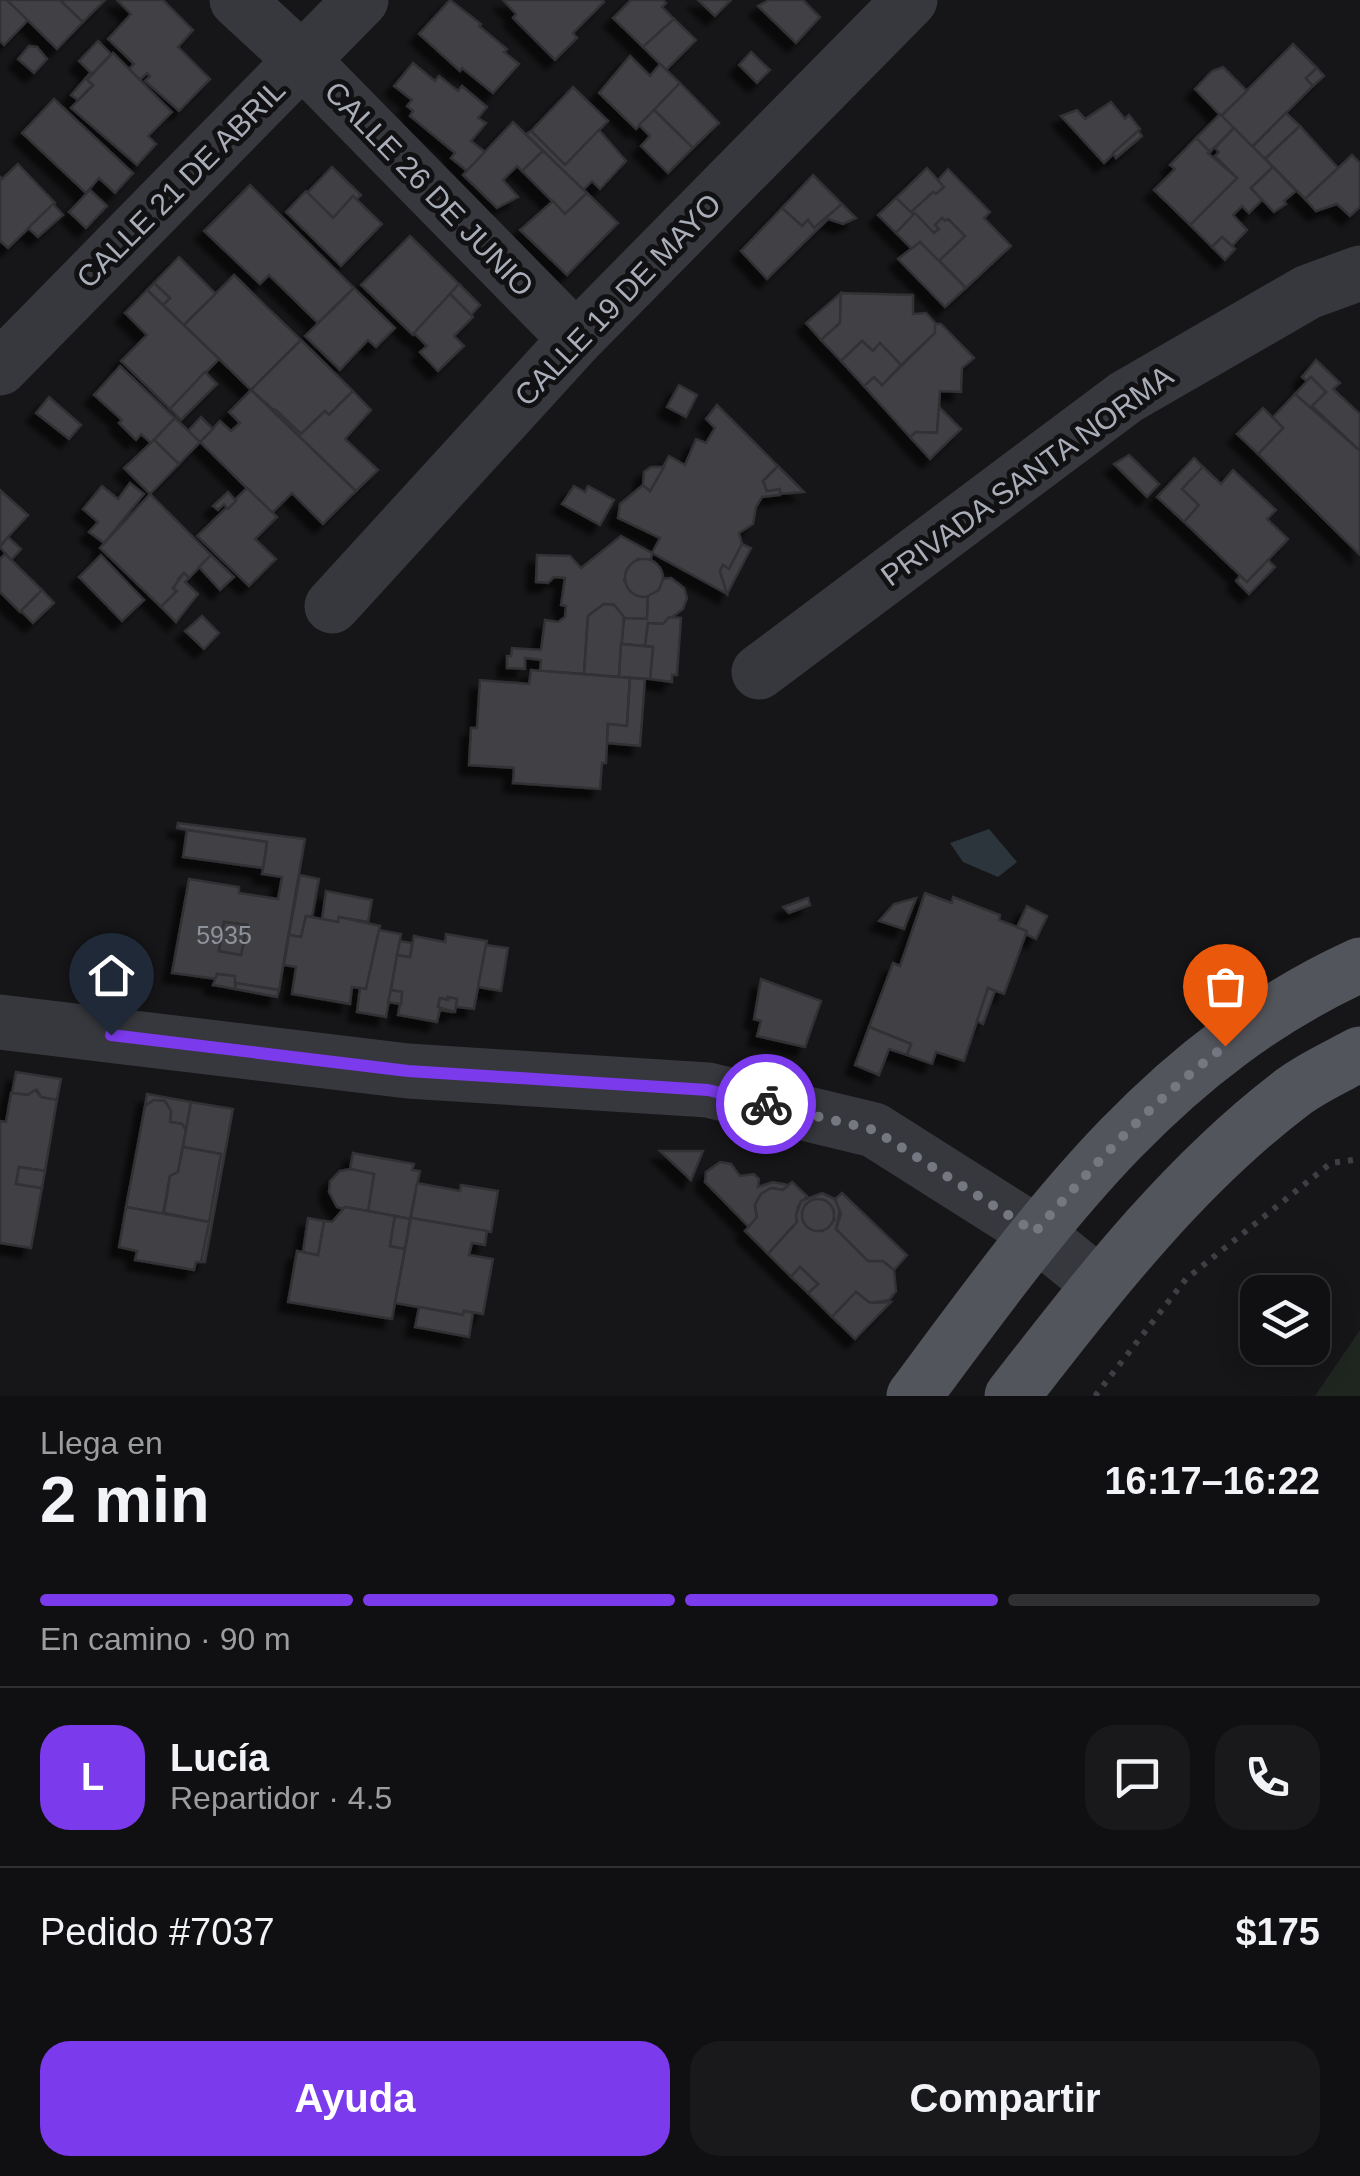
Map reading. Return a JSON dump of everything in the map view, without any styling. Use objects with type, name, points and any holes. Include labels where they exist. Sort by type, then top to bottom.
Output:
[{"type":"main road","points":[[914,1396],[1035,1232],[1103,1154],[1166,1091],[1254,1024],[1360,966]]},
{"type":"main road","points":[[1012,1396],[1099,1284],[1213,1161],[1296,1090],[1360,1054]]},
{"type":"street","name":"CALLE 26 DE JUNIO","points":[[237,0],[303,61],[576,339]]},
{"type":"street","name":"CALLE 21 DE ABRIL","points":[[0,368],[362,0]]},
{"type":"street","name":"CALLE 19 DE MAYO","points":[[332,606],[576,339],[910,0]]},
{"type":"street","name":"PRIVADA SANTA NORMA","points":[[759,672],[1126,397],[1308,292],[1360,273]]},
{"type":"street","points":[[0,1022],[408,1071],[708,1090],[874,1130],[1035,1232],[1099,1284]]},
{"type":"path","points":[[1095,1396],[1186,1279],[1331,1163],[1360,1159]]},
{"type":"shaded area","points":[[989,829],[1017,862],[998,877],[963,862],[950,843]]},
{"type":"shaded area","points":[[1360,1330],[1360,1396],[1315,1396]]},
{"type":"building","points":[[0,0],[7,0],[28,20],[4,45],[0,41]]},
{"type":"building","points":[[7,0],[60,0],[83,22],[57,49]]},
{"type":"building","points":[[64,0],[105,0],[83,22]]},
{"type":"building","points":[[117,0],[163,0],[193,30],[178,47],[210,79],[179,111],[145,81],[150,76],[147,73],[140,80],[129,69],[134,64],[108,39],[131,14]]},
{"type":"building","points":[[450,0],[481,24],[519,64],[493,93],[462,68],[460,71],[419,34]]},
{"type":"building","points":[[503,0],[604,2],[573,33],[577,38],[555,60],[513,18],[516,14]]},
{"type":"building","points":[[631,0],[663,0],[666,3],[662,7],[674,19],[643,47],[613,18]]},
{"type":"building","points":[[698,0],[731,0],[715,16]]},
{"type":"building","points":[[769,0],[803,0],[820,17],[796,43],[758,6]]},
{"type":"building","points":[[674,19],[696,40],[666,70],[643,47]]},
{"type":"building","points":[[98,41],[111,54],[92,74],[79,61]]},
{"type":"building","points":[[1293,44],[1317,68],[1306,78],[1313,86],[1252,147],[1221,116]]},
{"type":"building","points":[[29,46],[37,47],[47,59],[34,73],[18,59]]},
{"type":"building","points":[[751,52],[770,70],[757,83],[739,65]]},
{"type":"building","points":[[113,53],[172,112],[148,136],[156,144],[137,165],[71,108],[93,85],[87,80]]},
{"type":"building","points":[[630,56],[650,76],[660,64],[680,83],[636,129],[599,93]]},
{"type":"building","points":[[413,63],[435,81],[439,76],[458,91],[462,86],[487,107],[478,118],[486,123],[471,141],[485,152],[467,171],[451,158],[455,153],[410,116],[413,111],[407,106],[412,100],[394,86]]},
{"type":"building","points":[[1223,67],[1247,91],[1221,116],[1195,89],[1212,71]]},
{"type":"building","points":[[1317,68],[1324,76],[1313,86],[1306,78]]},
{"type":"building","points":[[90,73],[87,80],[93,85],[78,100],[71,95]]},
{"type":"building","points":[[680,83],[719,123],[693,148],[654,110]]},
{"type":"building","points":[[573,87],[608,121],[565,165],[531,131]]},
{"type":"building","points":[[54,99],[133,173],[115,193],[99,178],[86,193],[22,133]]},
{"type":"building","points":[[1111,102],[1140,129],[1104,163],[1061,116],[1077,110],[1085,119]]},
{"type":"building","points":[[654,110],[693,148],[668,173],[641,146],[650,136],[639,125]]},
{"type":"building","points":[[1286,113],[1300,126],[1265,159],[1252,147]]},
{"type":"building","points":[[1220,114],[1234,128],[1210,152],[1196,138]]},
{"type":"building","points":[[513,122],[543,151],[522,171],[517,166],[503,180],[518,197],[497,208],[463,175]]},
{"type":"building","points":[[1300,126],[1338,168],[1305,199],[1265,159]]},
{"type":"building","points":[[1234,128],[1273,167],[1251,188],[1262,200],[1249,213],[1242,206],[1233,215],[1247,230],[1232,246],[1222,237],[1212,247],[1190,225],[1237,178],[1215,156],[1219,152],[1215,148]]},
{"type":"building","points":[[599,130],[626,161],[600,189],[592,181],[583,190],[526,134],[531,131],[565,165]]},
{"type":"building","points":[[1138,131],[1142,136],[1116,158],[1113,153]]},
{"type":"building","points":[[1196,138],[1237,178],[1190,225],[1154,190],[1175,169],[1170,165]]},
{"type":"building","points":[[543,151],[587,193],[565,214],[522,171]]},
{"type":"building","points":[[1352,155],[1360,163],[1360,207],[1350,216],[1337,204],[1316,211],[1305,199]]},
{"type":"building","points":[[18,164],[55,203],[8,248],[0,241],[0,177]]},
{"type":"building","points":[[332,167],[361,195],[356,200],[353,196],[333,218],[307,193]]},
{"type":"building","points":[[1273,167],[1296,191],[1274,212],[1251,188]]},
{"type":"building","points":[[927,168],[944,187],[911,213],[896,198]]},
{"type":"building","points":[[948,169],[990,212],[984,218],[1011,246],[966,288],[939,260],[965,236],[942,218],[934,233],[911,212],[944,187],[938,180]]},
{"type":"building","points":[[813,175],[842,204],[814,228],[808,220],[802,226],[782,208]]},
{"type":"building","points":[[250,185],[354,288],[318,323],[269,275],[260,284],[204,231]]},
{"type":"building","points":[[90,190],[107,206],[86,228],[69,212]]},
{"type":"building","points":[[306,191],[333,218],[353,196],[382,224],[341,266],[286,212]]},
{"type":"building","points":[[587,193],[618,223],[567,275],[520,230],[553,201],[565,214]]},
{"type":"building","points":[[896,198],[914,215],[896,233],[878,215]]},
{"type":"building","points":[[53,204],[63,215],[38,237],[28,228]]},
{"type":"building","points":[[842,204],[856,218],[843,224],[828,219],[767,279],[741,251],[782,208],[802,226],[808,220],[814,228]]},
{"type":"building","points":[[915,213],[934,233],[942,218],[965,236],[938,262],[920,242],[912,249],[896,233]]},
{"type":"building","points":[[410,236],[459,284],[413,335],[361,285]]},
{"type":"building","points":[[1222,237],[1235,249],[1225,260],[1212,247]]},
{"type":"building","points":[[920,242],[966,288],[945,307],[898,259]]},
{"type":"building","points":[[179,257],[216,294],[184,325],[163,305],[170,298],[154,283]]},
{"type":"building","points":[[234,275],[301,340],[251,390],[184,325]]},
{"type":"building","points":[[154,283],[170,298],[163,305],[147,290]]},
{"type":"building","points":[[459,284],[480,305],[471,315],[450,294]]},
{"type":"building","points":[[354,288],[395,328],[376,347],[368,340],[340,370],[305,336]]},
{"type":"building","points":[[147,290],[219,359],[170,409],[121,361],[147,335],[125,313]]},
{"type":"building","points":[[841,293],[840,323],[821,340],[806,323]]},
{"type":"building","points":[[841,293],[913,295],[913,314],[926,313],[936,324],[935,333],[901,365],[880,343],[873,351],[862,341],[841,361],[821,340],[840,323]]},
{"type":"building","points":[[450,294],[473,317],[454,336],[464,346],[438,371],[420,352],[427,346],[414,333]]},
{"type":"building","points":[[935,324],[941,324],[974,358],[962,368],[961,392],[940,391],[937,433],[916,432],[910,437],[864,386],[874,377],[882,385],[935,333]]},
{"type":"building","points":[[301,340],[353,391],[329,415],[325,411],[301,434],[251,390]]},
{"type":"building","points":[[862,341],[873,351],[880,343],[901,365],[882,385],[874,377],[864,386],[841,361]]},
{"type":"building","points":[[1316,360],[1340,383],[1333,389],[1360,414],[1360,451],[1312,406],[1326,392],[1311,377],[1307,381],[1302,377]]},
{"type":"building","points":[[120,366],[175,418],[151,443],[141,434],[136,440],[119,423],[122,420],[94,395]]},
{"type":"building","points":[[205,372],[217,384],[181,420],[170,409]]},
{"type":"building","points":[[1311,377],[1326,392],[1310,408],[1295,394]]},
{"type":"building","points":[[679,385],[697,395],[686,417],[667,407]]},
{"type":"building","points":[[251,390],[356,491],[323,524],[292,493],[272,513],[200,442],[220,421],[231,431],[240,423],[229,412]]},
{"type":"building","points":[[353,391],[371,410],[345,439],[378,470],[356,491],[274,412],[301,434],[325,411],[329,415]]},
{"type":"building","points":[[1295,394],[1360,451],[1360,555],[1258,454],[1283,428],[1273,417]]},
{"type":"building","points":[[49,397],[81,425],[69,439],[36,413]]},
{"type":"building","points":[[717,405],[778,466],[763,481],[767,491],[780,489],[780,495],[762,497],[753,524],[739,533],[742,544],[729,569],[723,565],[720,571],[727,594],[652,553],[660,538],[618,518],[620,504],[643,485],[650,491],[669,456],[685,465],[696,439],[706,443],[715,428],[706,419]]},
{"type":"building","points":[[939,407],[961,429],[930,459],[910,437],[916,432],[937,433]]},
{"type":"building","points":[[1263,408],[1283,428],[1258,454],[1237,434]]},
{"type":"building","points":[[201,417],[213,429],[200,442],[188,431]]},
{"type":"building","points":[[175,418],[200,442],[179,464],[154,440]]},
{"type":"building","points":[[154,440],[179,464],[150,494],[124,468]]},
{"type":"building","points":[[1129,455],[1159,484],[1147,497],[1114,464]]},
{"type":"building","points":[[1194,458],[1203,467],[1182,489],[1199,505],[1184,522],[1157,497]]},
{"type":"building","points":[[778,466],[804,492],[767,491],[763,481]]},
{"type":"building","points":[[651,467],[664,467],[650,491],[643,485],[644,472]]},
{"type":"building","points":[[1203,467],[1221,484],[1233,470],[1276,510],[1267,519],[1288,539],[1247,582],[1184,522],[1199,505],[1182,489]]},
{"type":"building","points":[[130,483],[144,494],[104,543],[89,532],[98,522],[83,509],[102,486],[118,499]]},
{"type":"building","points":[[574,486],[585,492],[588,486],[614,500],[600,525],[562,504]]},
{"type":"building","points":[[247,488],[277,517],[255,539],[276,559],[249,586],[197,536]]},
{"type":"building","points":[[0,490],[28,515],[0,546]]},
{"type":"building","points":[[228,492],[236,501],[228,509],[224,504],[218,510],[213,506]]},
{"type":"building","points":[[150,494],[211,555],[189,578],[184,573],[178,579],[173,588],[177,591],[161,607],[100,548]]},
{"type":"building","points":[[621,536],[652,553],[651,560],[638,559],[633,563],[624,580],[636,595],[648,596],[647,619],[624,618],[614,605],[604,604],[588,616],[584,674],[540,671],[541,660],[525,658],[525,669],[507,668],[512,648],[541,650],[545,620],[558,622],[565,617],[566,606],[561,605],[565,578],[536,582],[537,555],[570,556],[581,568]]},
{"type":"building","points":[[8,537],[21,549],[11,560],[0,547]]},
{"type":"building","points":[[742,544],[751,548],[727,594],[720,571],[723,565],[729,569]]},
{"type":"building","points":[[5,554],[42,590],[20,612],[0,592],[0,559]]},
{"type":"building","points":[[101,555],[144,600],[122,621],[79,577]]},
{"type":"building","points":[[211,555],[234,577],[220,590],[199,567]]},
{"type":"building","points":[[644,559],[657,565],[663,578],[657,591],[644,597],[631,591],[625,578],[631,565]]},
{"type":"building","points":[[1268,560],[1275,567],[1249,594],[1236,581],[1240,576],[1247,582]]},
{"type":"building","points":[[184,573],[189,578],[185,582],[198,594],[176,622],[161,607],[177,591],[173,588]]},
{"type":"building","points":[[671,578],[684,588],[687,598],[683,609],[663,624],[648,623],[645,646],[621,644],[624,618],[647,619],[648,596],[659,590],[663,579]]},
{"type":"building","points":[[42,590],[54,603],[33,623],[21,611]]},
{"type":"building","points":[[604,604],[614,605],[624,617],[619,677],[584,674],[588,616]]},
{"type":"building","points":[[202,616],[219,633],[204,649],[185,631]]},
{"type":"building","points":[[669,617],[681,618],[677,675],[672,675],[672,682],[650,679],[653,647],[645,646],[648,623],[663,624]]},
{"type":"building","points":[[621,644],[653,647],[650,679],[619,677]]},
{"type":"building","points":[[531,670],[630,678],[627,726],[608,724],[600,789],[513,783],[514,768],[469,765],[471,728],[477,728],[480,680],[529,684]]},
{"type":"building","points":[[630,678],[645,679],[640,746],[607,743],[608,724],[627,726]]},
{"type":"building","points":[[178,823],[305,839],[279,990],[234,983],[235,976],[217,974],[217,979],[172,973],[189,879],[239,887],[239,893],[278,899],[282,877],[262,874],[267,842],[177,828]],"holes":[[[224,922],[247,925],[241,955],[219,951]]]},
{"type":"building","points":[[187,830],[267,842],[263,868],[183,857]]},
{"type":"building","points":[[300,875],[319,879],[312,917],[306,916],[301,937],[289,935]]},
{"type":"building","points":[[326,891],[372,900],[368,922],[339,917],[338,922],[322,919]]},
{"type":"building","points":[[925,893],[952,903],[953,897],[1000,915],[999,920],[1027,931],[1004,994],[988,988],[964,1061],[936,1052],[932,1064],[907,1055],[911,1044],[869,1027],[893,963],[900,966]]},
{"type":"building","points":[[808,898],[810,905],[789,913],[783,907]]},
{"type":"building","points":[[916,898],[904,929],[879,921],[894,904]]},
{"type":"building","points":[[1027,906],[1047,916],[1036,939],[1017,927]]},
{"type":"building","points":[[306,916],[338,922],[339,917],[380,926],[366,989],[352,987],[350,1004],[292,994],[296,967],[284,965],[289,935],[301,937]]},
{"type":"building","points":[[224,922],[247,925],[241,955],[219,951]]},
{"type":"building","points":[[379,930],[401,934],[386,1017],[357,1012],[360,988],[366,989]]},
{"type":"building","points":[[446,934],[487,941],[474,1009],[456,1007],[457,999],[448,997],[440,998],[438,1007],[452,1012],[440,1010],[437,1022],[398,1015],[402,992],[391,990],[397,955],[410,957],[414,936],[445,942]]},
{"type":"building","points":[[400,941],[412,943],[410,957],[397,955]]},
{"type":"building","points":[[486,945],[508,948],[501,991],[478,987]]},
{"type":"building","points":[[217,974],[235,976],[235,989],[213,985]]},
{"type":"building","points":[[761,979],[821,1001],[805,1047],[757,1036],[761,1021],[754,1019]]},
{"type":"building","points":[[236,983],[279,990],[277,997],[235,989]]},
{"type":"building","points":[[988,988],[995,991],[983,1024],[977,1021]]},
{"type":"building","points":[[391,990],[402,992],[401,1004],[388,1002]]},
{"type":"building","points":[[440,998],[457,999],[455,1012],[438,1007]]},
{"type":"building","points":[[869,1027],[911,1044],[907,1055],[889,1049],[879,1075],[855,1065]]},
{"type":"building","points":[[16,1072],[61,1079],[57,1100],[41,1097],[37,1090],[28,1095],[12,1093]]},
{"type":"building","points":[[35,1090],[41,1097],[57,1100],[45,1171],[19,1167],[16,1184],[42,1188],[31,1248],[0,1243],[0,1121],[6,1122],[11,1093],[28,1095]]},
{"type":"building","points":[[147,1094],[191,1102],[186,1130],[182,1124],[170,1122],[171,1111],[165,1101],[154,1100],[145,1106]]},
{"type":"building","points":[[154,1100],[165,1101],[171,1111],[170,1122],[182,1124],[186,1130],[178,1172],[170,1176],[163,1214],[126,1207],[145,1106]]},
{"type":"building","points":[[191,1102],[233,1109],[205,1262],[201,1262],[221,1154],[183,1147]]},
{"type":"building","points":[[183,1147],[221,1154],[209,1222],[164,1213],[170,1176],[178,1172]]},
{"type":"building","points":[[660,1151],[703,1151],[691,1180]]},
{"type":"building","points":[[353,1153],[414,1164],[412,1170],[420,1171],[410,1219],[368,1211],[374,1174],[350,1169]]},
{"type":"building","points":[[720,1162],[731,1164],[740,1176],[754,1174],[759,1179],[758,1187],[773,1182],[789,1185],[761,1194],[755,1205],[757,1217],[749,1227],[705,1182],[706,1172]]},
{"type":"building","points":[[19,1167],[45,1171],[42,1188],[16,1184]]},
{"type":"building","points":[[340,1171],[374,1174],[368,1211],[337,1207],[329,1192],[330,1181]]},
{"type":"building","points":[[792,1182],[807,1196],[798,1207],[797,1222],[768,1254],[745,1231],[757,1217],[755,1205],[761,1194],[771,1188],[783,1190]]},
{"type":"building","points":[[417,1183],[460,1191],[461,1185],[498,1191],[491,1232],[411,1218]]},
{"type":"building","points":[[822,1193],[835,1199],[840,1209],[836,1229],[868,1261],[883,1261],[894,1270],[896,1291],[889,1300],[870,1303],[856,1292],[832,1317],[808,1293],[818,1284],[800,1267],[791,1277],[768,1254],[797,1222],[801,1201]],"holes":[[[815,1199],[826,1201],[833,1209],[834,1220],[822,1231],[811,1229],[803,1221],[805,1205]]]},
{"type":"building","points":[[842,1193],[907,1255],[894,1270],[883,1261],[868,1261],[836,1229],[841,1214],[835,1199]]},
{"type":"building","points":[[818,1199],[829,1204],[834,1215],[829,1226],[818,1231],[807,1226],[802,1215],[807,1204]]},
{"type":"building","points":[[126,1207],[209,1222],[201,1262],[196,1262],[194,1270],[135,1260],[137,1251],[119,1247]]},
{"type":"building","points":[[345,1207],[395,1216],[390,1246],[405,1249],[392,1319],[288,1302],[297,1251],[318,1255],[324,1221],[332,1222]]},
{"type":"building","points":[[395,1216],[410,1219],[405,1249],[390,1246]]},
{"type":"building","points":[[308,1218],[324,1221],[318,1255],[303,1252]]},
{"type":"building","points":[[411,1218],[487,1231],[485,1245],[472,1243],[469,1255],[493,1259],[483,1314],[464,1311],[463,1315],[395,1303]]},
{"type":"building","points":[[800,1267],[818,1284],[808,1293],[791,1277]]},
{"type":"building","points":[[856,1292],[870,1303],[891,1302],[855,1339],[832,1317]]},
{"type":"building","points":[[419,1307],[463,1315],[464,1311],[473,1313],[469,1337],[415,1327]]},
{"type":"way so far","points":[[766,1104],[874,1130],[1035,1232],[1103,1154],[1166,1091],[1225,1046]]},
{"type":"route","points":[[111,1035],[408,1071],[708,1090],[766,1104]]}]
